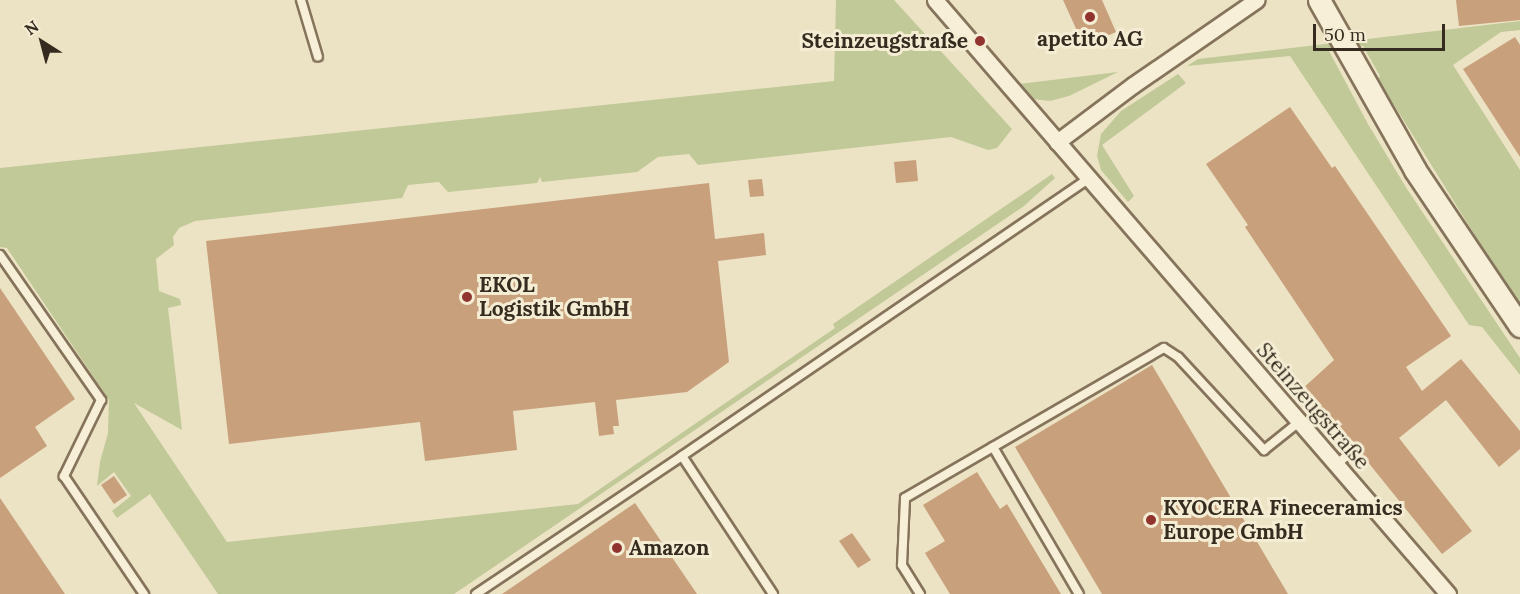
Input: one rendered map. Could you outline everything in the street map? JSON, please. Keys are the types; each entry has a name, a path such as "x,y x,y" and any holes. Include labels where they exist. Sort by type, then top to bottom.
{"main road":[{"path":"1319,0 1415,170 1520,326"}],"street":[{"name":"Steinzeugstraße","path":"935,0 1448,594"},
{"path":"1057,142 1133,85 1256,0"}],"lane":[{"path":"301,0 318,57"},
{"path":"476,594 1089,178"},
{"path":"0,255 101,400 64,476 144,594"},
{"path":"920,594 902,565 905,498 1164,348 1178,357 1264,450 1299,422"},
{"path":"993,447 1079,594"},
{"path":"1336,465 1353,450"},
{"path":"682,456 773,594"}],"green space":[{"path":"836,0 894,0 1012,129 997,148 988,150 951,137 698,165 689,154 658,157 637,172 542,182 540,177 537,183 448,192 439,182 408,185 402,198 195,221 179,228 173,237 174,245 156,259 159,291 180,299 181,305 168,308 182,430 134,403 227,542 578,504 835,328 833,324 1052,174 1055,178 1024,206 454,594 218,594 150,494 117,518 112,511 131,496 114,472 97,486 100,462 108,433 109,400 7,248 0,247 0,168 834,81"},
{"path":"1520,21 1520,30 1501,32 1453,65 1520,170 1520,308 1378,79 1380,76 1363,46 1329,51 1368,124 1407,189 1520,358 1520,375 1482,327 1469,325 1290,56 1187,66 1198,59"},
{"path":"1118,72 1069,96 1050,101 1032,99 1019,84"},
{"path":"1178,74 1186,83 1102,145 1134,196 1128,202 1101,170 1097,156 1101,134 1121,111"}],"building":[{"name":"apetito AG","path":"1063,0 1102,0 1116,32 1084,46"},
{"path":"1456,0 1520,0 1520,20 1459,26"},
{"path":"1515,37 1520,45 1520,157 1463,69"},
{"path":"1290,107 1332,168 1335,166 1451,336 1406,367 1422,391 1461,359 1520,431 1520,449 1499,467 1446,400 1399,438 1472,531 1442,554 1358,447 1343,432 1339,434 1301,390 1334,360 1245,227 1248,225 1206,164"},
{"path":"916,160 918,181 896,183 894,162"},
{"path":"762,179 764,196 750,197 748,180"},
{"name":"EKOL Logistik GmbH","path":"709,183 715,239 764,233 766,255 718,261 729,362 687,392 616,400 619,426 613,426 614,434 599,436 595,402 513,411 517,450 425,461 420,422 229,444 206,241"},
{"path":"0,288 75,399 35,427 47,446 0,478"},
{"name":"KYOCERA Fineceramics Europe GmbH","path":"1152,365 1288,594 1102,594 1015,447"},
{"path":"977,472 1000,509 1007,504 1061,594 950,594 925,553 945,541 923,505"},
{"path":"114,476 127,495 114,504 101,485"},
{"path":"0,498 65,594 0,594"},
{"name":"Amazon","path":"635,503 697,594 502,594"},
{"path":"852,533 871,560 858,568 839,541"}],"place":[{"name":"apetito AG","path":"1090,17"},
{"name":"Steinzeugstraße","path":"980,41"},
{"name":"EKOL Logistik GmbH","path":"467,297"},
{"name":"KYOCERA Fineceramics Europe GmbH","path":"1151,520"},
{"name":"Amazon","path":"617,548"}]}
